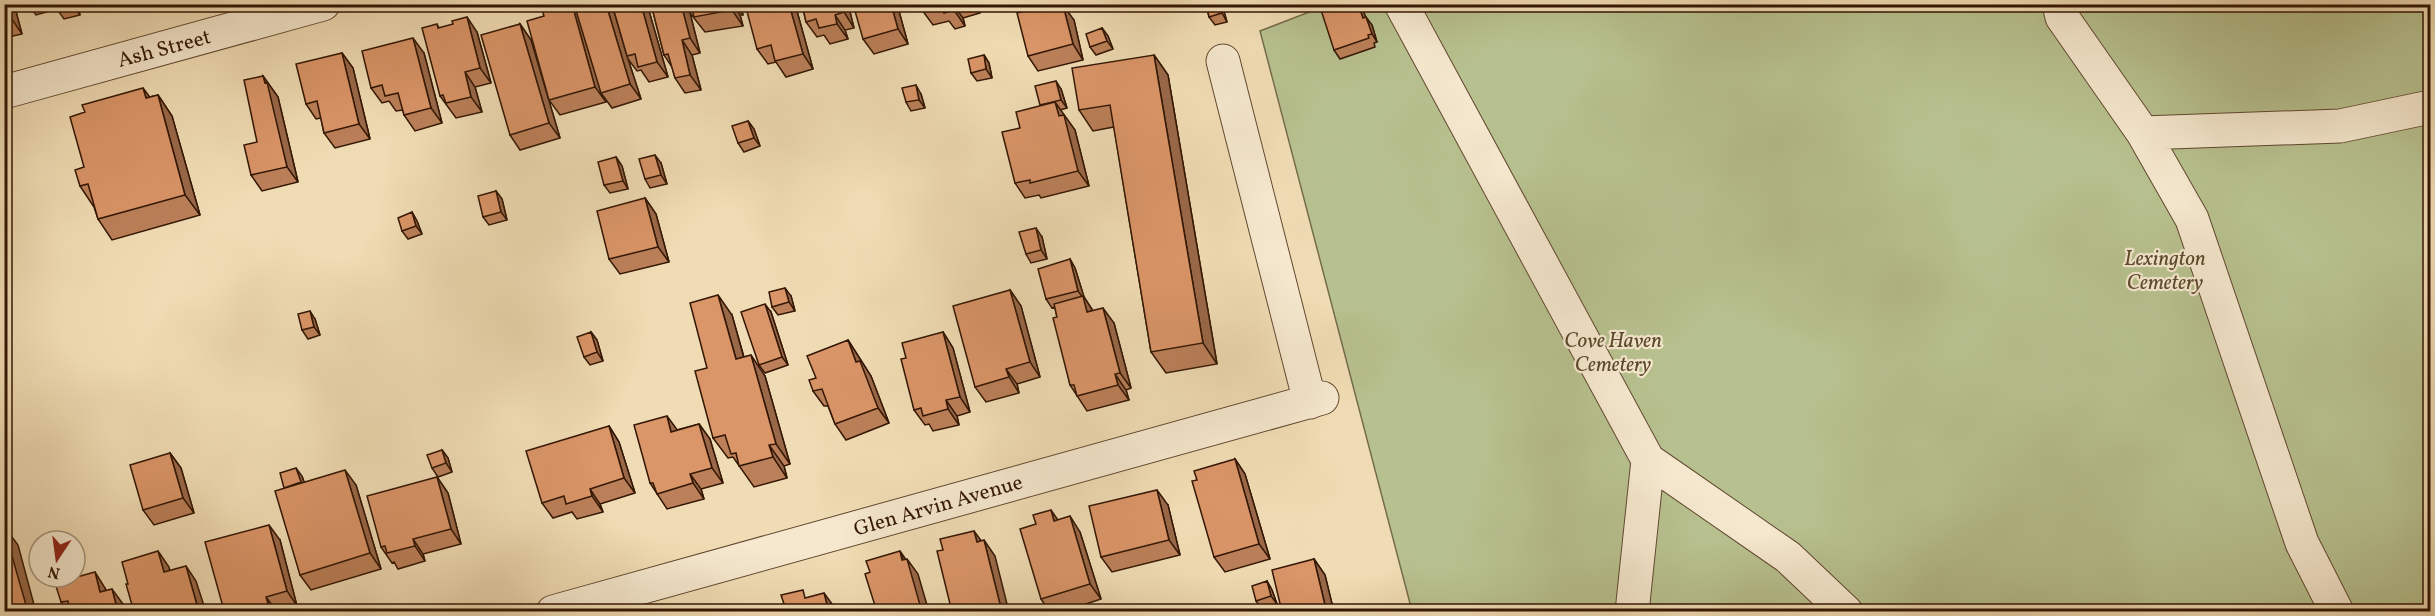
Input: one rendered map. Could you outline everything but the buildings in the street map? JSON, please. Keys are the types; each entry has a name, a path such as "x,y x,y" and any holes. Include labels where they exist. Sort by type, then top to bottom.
{"street":[{"name":"Ash Street","path":"4,92 323,4"},
{"path":"1401,4 1648,459 1788,557 1846,612"},
{"path":"2059,4 2062,17 2143,133 2192,219 2302,543 2337,612"},
{"name":"Glen Arvin Avenue","path":"553,612 1316,400 1223,61"},
{"path":"2143,133 2340,126 2430,107"},
{"path":"1632,612 1648,459"}],"green space":[{"path":"1330,4 2430,5 2430,611 1412,611 1260,31"}],"park label":[{"name":"Lexington Cemetery","path":"2165,270"},
{"name":"Cove Haven Cemetery","path":"1613,352"}]}
